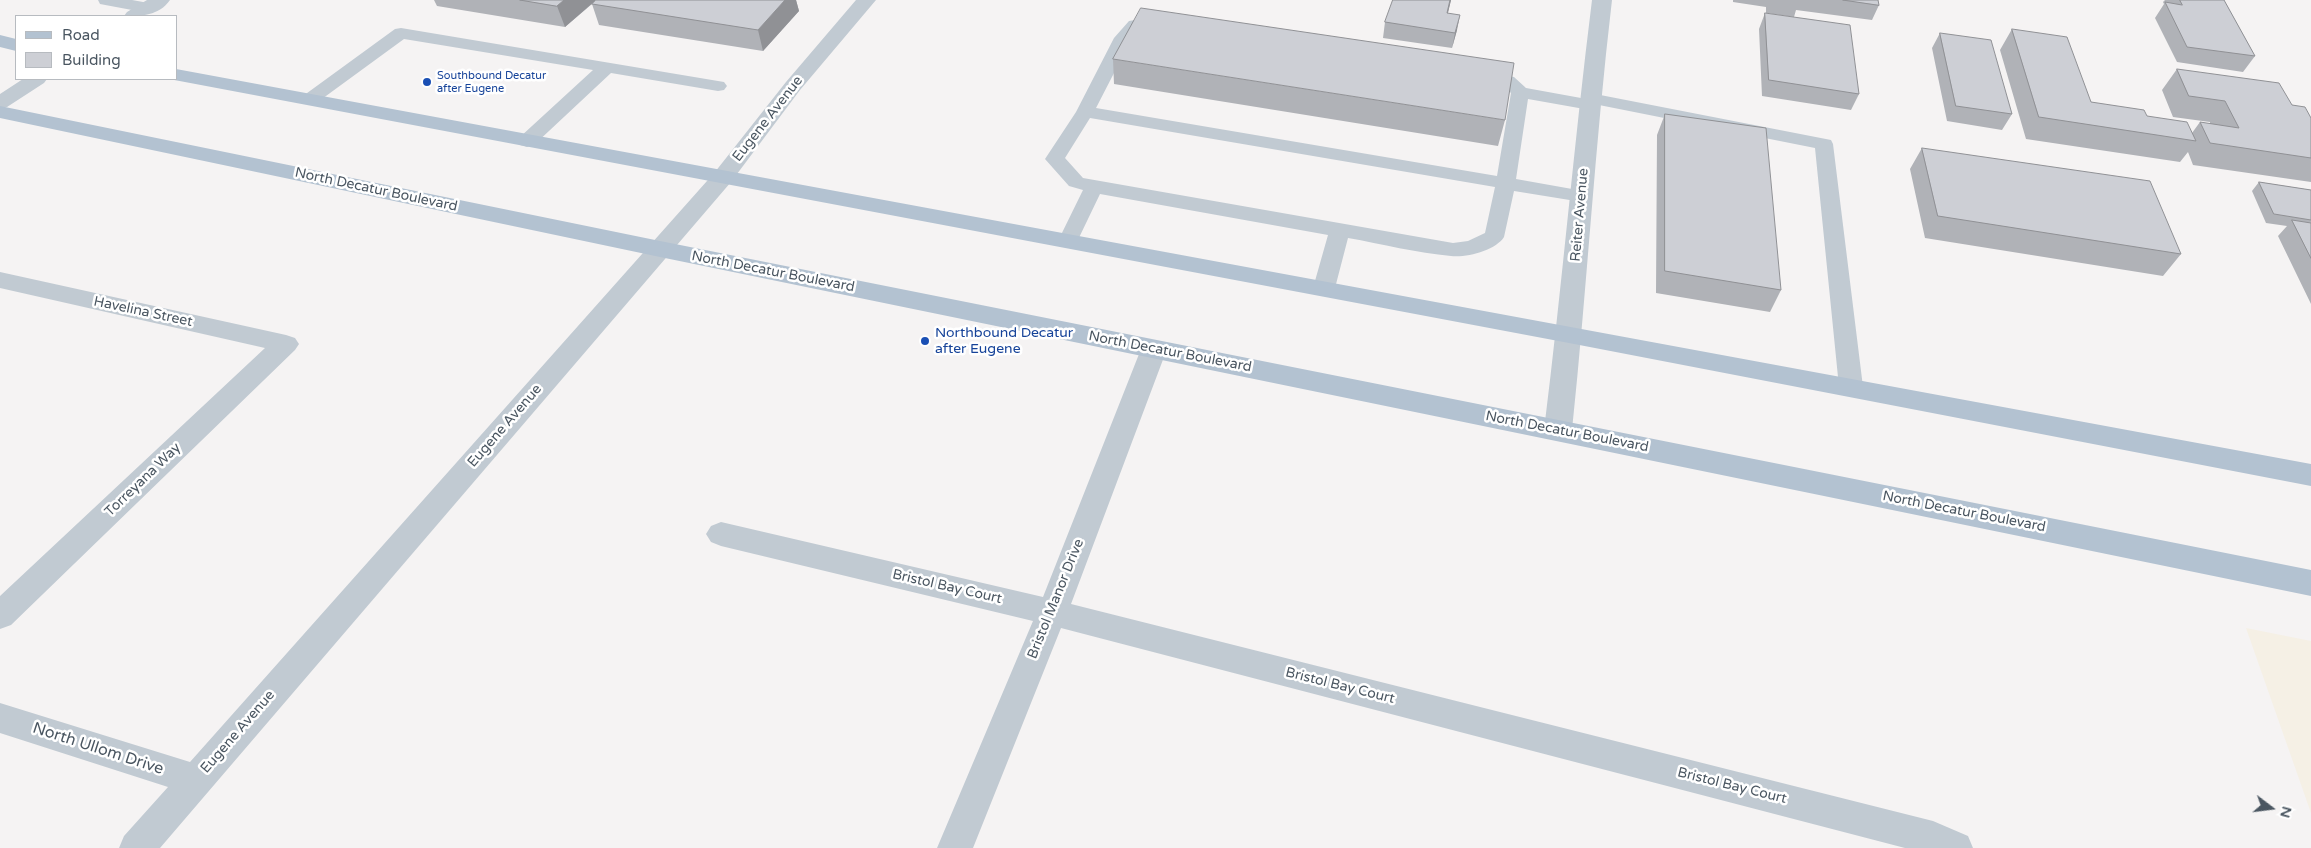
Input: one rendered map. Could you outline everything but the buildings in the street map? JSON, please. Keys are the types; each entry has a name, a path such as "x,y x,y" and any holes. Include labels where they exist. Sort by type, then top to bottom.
{"main road":[{"path":"0,42 15,44"},
{"path":"178,75 1324,288 2311,475"},
{"name":"North Decatur Boulevard","path":"0,112 660,249 2311,583"}],"street":[{"name":"Eugene Avenue","path":"137,848 723,177 793,86 866,0"},
{"name":"Reiter Avenue","path":"1558,430 1569,334 1590,101 1602,0"},
{"path":"0,103 35,80"},
{"name":"Havelina Street","path":"0,280 286,344"},
{"name":"Torreyana Way","path":"0,616 286,344"},
{"name":"Bristol Manor Drive","path":"955,848 1052,612 1154,349"},
{"name":"Bristol Bay Court","path":"721,534 1052,612 1933,838 1955,848"},
{"name":"North Ullom Drive","path":"0,718 196,780"}],"lane":[{"path":"106,0 148,8"},
{"path":"1520,92 1506,182 1494,237 1474,247 1453,250 1339,232 1094,187 1076,182 1055,159 1085,112 1123,38 1135,25 1165,27 1485,75 1508,81 1520,92 1590,101 1824,144 1851,387"},
{"path":"309,100 401,33 718,86"},
{"path":"527,141 607,67"},
{"path":"1085,112 1582,196"},
{"path":"1068,241 1094,187"},
{"path":"1324,288 1339,232"}],"sand":[{"path":"2246,628 2311,641 2311,813"}],"place":[{"name":"Southbound Decatur after Eugene","path":"427,82"},
{"name":"Northbound Decatur after Eugene","path":"925,341"}]}
